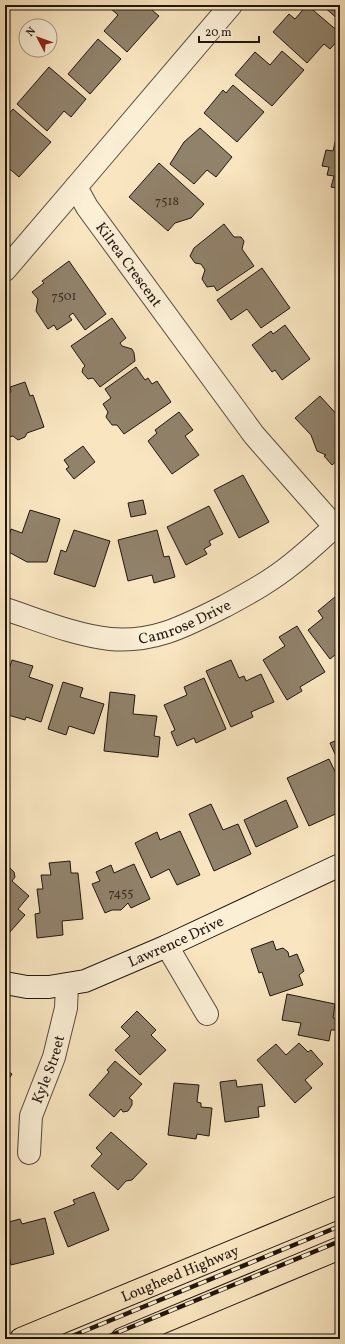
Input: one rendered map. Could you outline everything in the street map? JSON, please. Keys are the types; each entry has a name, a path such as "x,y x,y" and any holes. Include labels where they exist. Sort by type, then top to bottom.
{"main road":[{"name":"Lougheed Highway","path":"21,1339 340,1208"},
{"path":"122,1339 340,1248"}],"street":[{"path":"5,270 231,5"},
{"name":"Kilrea Crescent","path":"76,187 87,207 254,435 337,524"},
{"name":"Camrose Drive","path":"5,609 71,631 110,639 144,638 163,634 181,628 263,585 292,564 337,524"},
{"name":"Lawrence Drive","path":"5,983 27,987 67,985 85,981 166,946 340,865"},
{"path":"166,946 206,1014"},
{"name":"Kyle Street","path":"29,1153 31,1116 54,1057 66,1008 67,985"}],"building":[{"path":"112,5 146,5 159,16 127,52 104,31 118,15 110,8"},
{"path":"307,5 340,33 340,38 330,49 324,44 307,63 273,32 289,14 295,19"},
{"path":"322,5 340,5 340,21"},
{"path":"98,39 121,59 90,94 68,74"},
{"path":"282,51 304,70 272,106 235,75 255,52 270,65"},
{"path":"49,67 86,99 71,117 64,111 47,131 17,104"},
{"path":"233,85 264,112 237,142 204,113 223,90 226,93"},
{"path":"13,109 51,142 19,177 5,165 5,118"},
{"path":"200,128 232,157 216,177 207,170 194,184 170,164 184,142"},
{"path":"338,130 340,131 340,189 331,187 334,176 327,175 329,167 322,166 326,150 333,151"},
{"path":"159,163 204,204 191,218 175,223 168,231 129,197"},
{"path":"224,224 234,237 241,237 244,241 242,249 254,266 217,291 214,286 207,287 202,279 205,270 201,264 195,263 190,256 194,248"},
{"path":"69,261 106,314 85,330 73,313 69,316 72,320 57,330 54,325 48,329 36,311 38,299 32,292 44,283 42,281"},
{"path":"262,268 290,308 261,328 247,309 231,320 217,300"},
{"path":"112,318 126,338 120,343 122,346 132,349 135,361 100,387 93,378 88,379 82,372 85,366 71,346"},
{"path":"285,325 310,359 282,380 275,370 272,372 252,345 271,331 273,334"},
{"path":"136,367 145,380 148,378 152,384 157,381 171,402 124,434 117,425 112,425 106,417 108,412 103,404 111,398 105,389"},
{"path":"25,382 30,396 33,395 44,427 27,433 25,437 18,440 13,436 9,437 5,435 5,394 11,392 10,387"},
{"path":"320,396 340,418 340,458 332,465 324,456 326,455 317,451 311,435 295,418"},
{"path":"179,412 193,430 185,436 199,455 172,474 148,441 157,433 155,430"},
{"path":"83,446 95,462 74,479 66,469 69,467 64,460"},
{"path":"243,475 269,522 239,538 214,490"},
{"path":"143,500 146,514 131,517 128,503"},
{"path":"209,506 223,534 209,541 211,545 204,549 207,554 186,565 167,527"},
{"path":"30,510 60,519 47,562 27,562 5,550 11,529 22,533"},
{"path":"74,530 110,541 95,587 54,574 61,550 66,552"},
{"path":"157,530 164,557 169,556 175,577 154,583 152,575 128,581 118,540"},
{"path":"336,596 340,601 340,651 330,659 308,630 323,618 318,611"},
{"path":"297,626 325,672 300,687 302,691 287,700 263,660 285,646 279,637"},
{"path":"12,660 33,666 29,677 53,685 41,722 26,717 25,720 5,714 5,681"},
{"path":"231,660 239,678 244,676 246,681 261,674 274,702 251,712 253,717 231,727 206,671"},
{"path":"204,678 226,729 196,743 194,738 177,746 171,732 175,730 164,705 187,695 184,687"},
{"path":"63,682 83,688 80,697 104,704 94,734 69,726 66,735 48,729"},
{"path":"110,692 135,695 133,714 157,716 154,736 160,737 158,757 104,751"},
{"path":"340,739 340,765 330,743"},
{"path":"329,759 340,782 340,812 309,826 287,778"},
{"path":"286,800 298,827 256,847 244,820"},
{"path":"211,804 223,830 238,824 251,854 214,871 189,814"},
{"path":"180,831 200,875 177,885 169,869 151,878 135,843 157,832 160,840"},
{"path":"70,861 71,873 78,873 83,919 62,921 63,935 37,938 35,914 40,913 37,889 43,889 41,875 51,875 49,863"},
{"path":"134,864 150,899 131,908 128,903 121,910 112,910 105,913 92,884 100,881 96,872 111,865 114,873"},
{"path":"8,866 14,872 15,877 12,881 29,896 18,909 25,915 9,933 5,929 5,867"},
{"path":"340,938 340,949 335,944"},
{"path":"273,941 276,950 283,948 288,952 289,957 297,954 304,971 299,975 303,985 270,996 262,972 259,973 251,949"},
{"path":"287,994 335,1004 333,1018 339,1019 335,1030 331,1030 329,1041 298,1035 301,1023 282,1020"},
{"path":"137,1011 156,1030 151,1035 166,1050 140,1075 115,1050 130,1036 121,1027"},
{"path":"299,1043 308,1052 311,1050 323,1064 305,1080 312,1088 295,1103 257,1060 276,1044 286,1055"},
{"path":"115,1061 142,1084 129,1098 132,1100 132,1105 128,1111 123,1112 121,1109 114,1117 89,1095 109,1072 107,1070"},
{"path":"5,1069 12,1074 5,1085"},
{"path":"236,1080 237,1087 262,1084 265,1106 258,1107 259,1117 225,1122 220,1082"},
{"path":"174,1083 199,1085 197,1102 201,1103 201,1107 212,1108 209,1136 197,1134 196,1139 168,1135"},
{"path":"111,1132 147,1164 132,1180 126,1181 118,1190 91,1166 102,1154 96,1148"},
{"path":"94,1192 109,1230 68,1247 54,1212 75,1204 73,1200"},
{"path":"45,1218 54,1254 11,1265 5,1241 5,1223 20,1219 22,1224"}],"railway":[{"path":"65,1339 340,1226"},
{"path":"102,1339 340,1241"}]}
